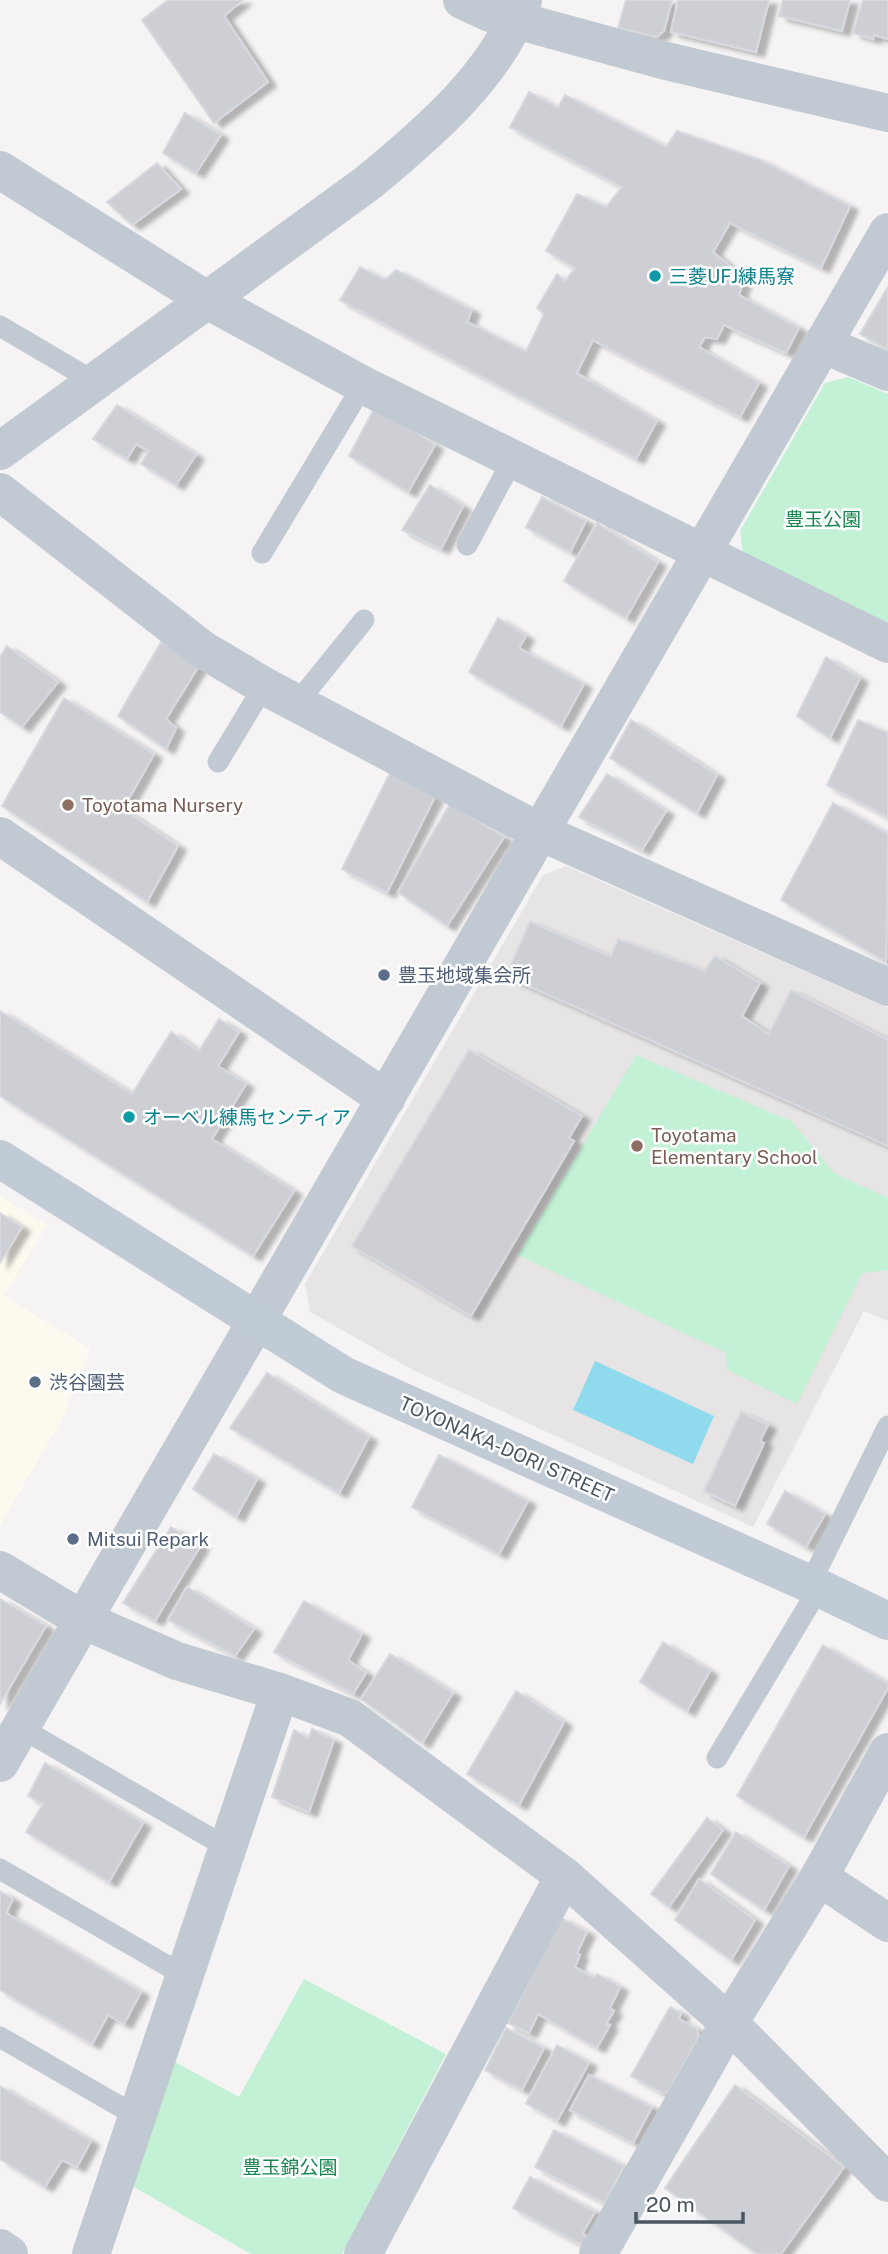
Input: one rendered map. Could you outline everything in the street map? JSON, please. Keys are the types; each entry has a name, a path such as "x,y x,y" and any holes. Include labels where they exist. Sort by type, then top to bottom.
{"street":[{"path":"462,0 491,13 520,10 662,60 888,113"},
{"path":"0,452 369,182 407,150 445,114 478,76 520,10"},
{"path":"0,170 207,300 363,385 888,644"},
{"path":"0,1763 888,232"},
{"path":"822,344 888,372"},
{"path":"0,492 202,649 264,686 540,831 888,987"},
{"path":"0,836 386,1099"},
{"name":"TOYONAKA-DORI STREET","path":"0,1159 343,1376 888,1621"},
{"path":"0,1570 83,1620 177,1661 280,1692 350,1718 564,1876 729,2023 888,2183"},
{"path":"91,2254 280,1692"},
{"path":"598,2254 729,2023 819,1877 888,1752"},
{"path":"363,2254 564,1876"},
{"path":"819,1877 888,1923"},
{"path":"0,2248 9,2254"}],"lane":[{"path":"0,326 95,382"},
{"path":"262,553 363,385"},
{"path":"467,545 513,459"},
{"path":"297,704 363,620"},
{"path":"218,762 264,686"},
{"path":"717,1759 814,1586 888,1426"},
{"path":"21,1728 228,1848"},
{"path":"0,1869 185,1976"},
{"path":"0,2037 138,2117"}],"shaded area":[{"name":"Toyotama Elementary School","path":"566,866 888,1008 888,1321 864,1311 753,1527 415,1371 310,1312 305,1284 543,875"},
{"name":"渋谷園芸","path":"0,1196 47,1225 4,1296 91,1349 62,1419 0,1526"}],"green space":[{"name":"豊玉公園","path":"848,377 888,394 888,627 743,554 740,531 825,383"},
{"path":"636,1055 791,1121 834,1173 888,1198 888,1270 862,1273 797,1404 727,1370 726,1353 518,1255"},
{"name":"豊玉錦公園","path":"304,1979 446,2054 342,2254 251,2254 132,2186 173,2061 239,2097"}],"water":[{"path":"595,1361 714,1416 693,1464 573,1410"}],"building":[{"path":"168,0 243,0 224,16 268,82 214,123 142,20"},
{"path":"626,0 672,0 664,31 657,37 618,28"},
{"path":"678,0 769,0 756,52 671,32"},
{"path":"783,0 850,0 842,31 779,16"},
{"path":"863,0 888,0 888,39 874,35 873,39 853,33"},
{"name":"三菱UFJ練馬寮","path":"529,92 558,108 565,95 666,147 677,131 760,160 850,206 821,268 730,223 713,252 744,278 739,295 799,328 786,353 724,325 717,339 705,337 699,347 759,383 740,417 593,340 577,373 657,421 636,459 340,300 360,267 385,280 396,270 472,310 467,322 526,352 544,314 537,308 557,274 565,281 575,268 546,251 577,194 606,207 622,187 510,127"},
{"path":"185,113 221,135 196,173 163,153"},
{"path":"157,163 181,189 132,225 107,202"},
{"path":"888,287 888,350 860,334"},
{"path":"117,405 196,455 176,485 141,464 149,451 136,444 127,459 93,439"},
{"path":"376,405 435,445 408,492 349,456"},
{"path":"430,485 463,506 441,549 402,530"},
{"path":"542,497 586,521 570,552 526,527"},
{"path":"597,523 658,562 626,618 564,581"},
{"path":"498,618 526,636 519,648 584,684 561,726 469,672"},
{"path":"161,642 200,664 166,719 176,728 166,749 118,716"},
{"path":"7,646 58,682 22,727 0,712 0,657"},
{"path":"826,657 860,678 830,738 797,716"},
{"path":"64,698 154,754 123,809 178,846 147,902 2,806"},
{"path":"631,720 717,775 697,813 610,758"},
{"path":"858,720 888,733 888,817 827,785"},
{"path":"390,773 435,797 387,893 342,869"},
{"path":"607,774 666,811 642,850 579,817"},
{"path":"833,803 888,834 886,962 781,900"},
{"path":"450,804 504,837 447,926 398,892"},
{"path":"530,922 611,957 618,939 705,971 715,956 760,983 742,1016 769,1034 791,990 888,1040 888,1146 506,976"},
{"name":"オーベル練馬センティア","path":"0,1011 132,1094 171,1032 199,1051 219,1019 239,1032 218,1066 246,1084 212,1139 294,1191 253,1256 0,1096"},
{"path":"469,1050 582,1116 569,1138 574,1141 471,1316 352,1246"},
{"path":"0,1213 22,1227 0,1263"},
{"path":"267,1373 369,1437 339,1493 230,1428"},
{"path":"741,1412 768,1425 760,1441 764,1443 735,1506 704,1491"},
{"path":"214,1454 257,1479 236,1517 193,1489"},
{"path":"439,1455 528,1501 499,1554 412,1507"},
{"path":"785,1491 825,1514 806,1547 767,1524"},
{"path":"171,1527 201,1545 155,1621 123,1603"},
{"path":"187,1587 254,1629 235,1656 168,1620"},
{"path":"0,1599 46,1626 0,1704"},
{"path":"304,1601 362,1634 348,1660 366,1673 353,1694 274,1652"},
{"path":"663,1642 710,1671 687,1711 640,1682"},
{"path":"823,1645 888,1684 888,1688 804,1837 737,1796"},
{"path":"390,1654 453,1693 422,1743 361,1699"},
{"path":"516,1691 564,1722 519,1805 467,1774"},
{"path":"312,1729 334,1740 309,1812 272,1797 294,1730 308,1738"},
{"path":"45,1763 143,1823 109,1882 26,1832 43,1804 28,1796"},
{"path":"707,1818 723,1830 669,1907 651,1894"},
{"path":"736,1832 789,1866 764,1910 711,1874"},
{"path":"699,1879 755,1920 731,1960 675,1920"},
{"path":"0,1891 13,1899 6,1913 141,1992 124,2024 108,2015 92,2044 0,1990"},
{"path":"561,1918 587,1932 577,1953 580,1955 575,1967 594,1978 597,1974 620,1987 610,2008 614,2011 606,2024 610,2025 597,2048 538,2014 529,2033 508,2023"},
{"path":"670,2007 681,2013 679,2019 697,2029 699,2037 668,2092 662,2093 631,2076"},
{"path":"506,2028 544,2048 522,2090 485,2070"},
{"path":"557,2045 589,2063 557,2121 526,2103"},
{"path":"589,2075 652,2107 633,2143 570,2110"},
{"path":"735,2085 844,2167 781,2254 757,2254 665,2188"},
{"path":"0,2086 91,2141 77,2167 62,2160 45,2187 0,2159"},
{"path":"554,2130 624,2166 605,2203 535,2167"},
{"path":"530,2177 595,2212 582,2234 588,2237 584,2246 513,2208"}],"place":[{"name":"三菱UFJ練馬寮","path":"655,276"},
{"name":"Toyotama Nursery","path":"68,805"},
{"name":"豊玉地域集会所","path":"384,975"},
{"name":"オーベル練馬センティア","path":"129,1117"},
{"name":"Toyotama Elementary School","path":"637,1146"},
{"name":"渋谷園芸","path":"35,1382"},
{"name":"Mitsui Repark","path":"73,1539"}]}
